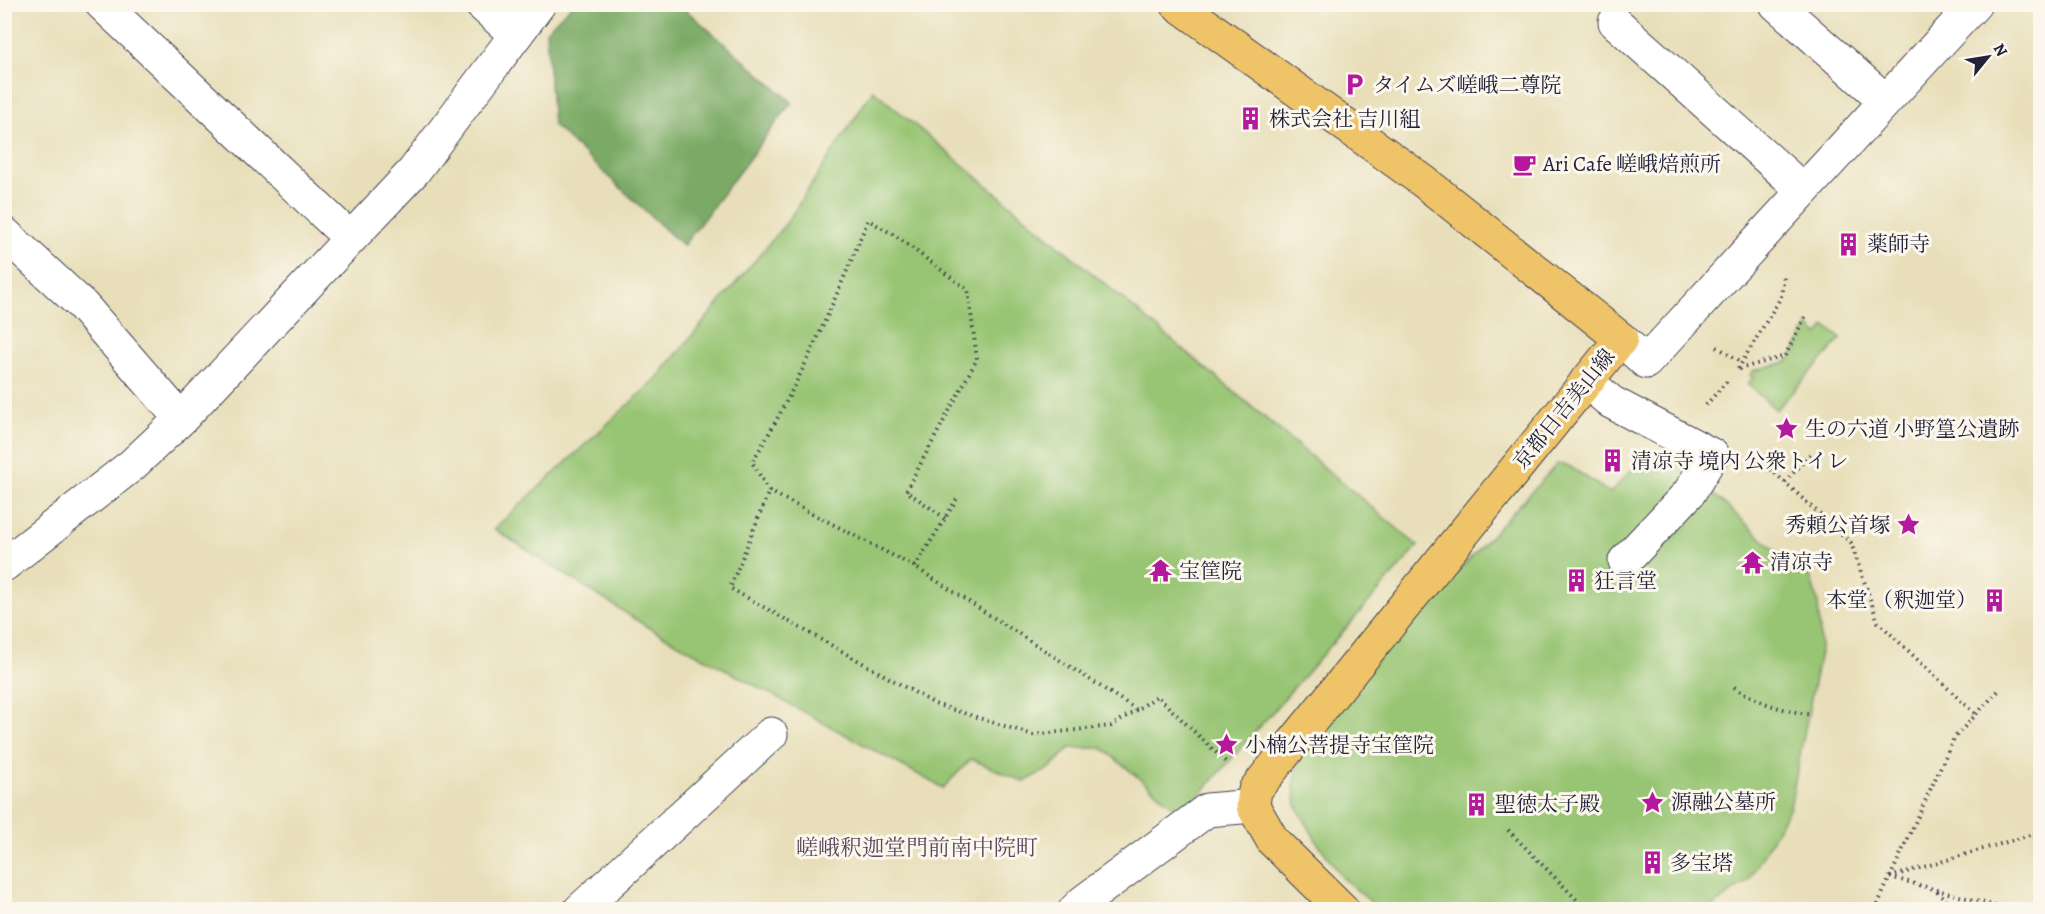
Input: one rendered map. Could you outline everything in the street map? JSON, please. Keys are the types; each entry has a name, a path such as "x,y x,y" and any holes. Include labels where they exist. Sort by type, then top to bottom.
{"main road":[{"name":"京都日吉美山線","path":"1177,4 1423,181 1621,339 1254,798"},
{"path":"1254,798 1273,841 1336,907"}],"street":[{"path":"102,4 350,238"},
{"path":"481,4 516,35"},
{"path":"4,565 132,465 181,419 414,171 539,4"},
{"path":"1776,4 1886,101"},
{"path":"1621,339 1646,362 1975,4"},
{"path":"1615,22 1803,190"},
{"path":"4,233 83,306 181,419"},
{"path":"1586,381 1612,403 1712,455 1689,494 1625,561"},
{"path":"580,909 771,734"},
{"path":"1075,909 1207,810 1254,798"}],"path":[{"path":"945,518 906,491 977,359 969,290 896,236 868,220 837,294 778,420 752,462 769,491 915,567 1137,710"},
{"path":"1784,277 1781,297 1738,369 1785,356 1805,317"},
{"path":"1715,345 1742,362"},
{"path":"1699,403 1704,407 1728,380"},
{"path":"1785,482 1813,451"},
{"path":"1753,452 1851,543 1878,622 1976,715"},
{"path":"769,491 730,588 935,704 1033,735 1111,726 1157,696 1254,798"},
{"path":"915,567 958,497"},
{"path":"1734,687 1756,701 1777,709 1812,715"},
{"path":"1875,909 1954,738 2001,688"},
{"path":"1508,830 1587,909"},
{"path":"1890,877 2040,832"},
{"path":"2035,834 2040,840"},
{"path":"1890,877 2010,909"},
{"path":"1936,890 1956,909"}],"green space":[{"path":"572,5 680,5 792,102 683,246 553,125 546,31"},
{"path":"873,90 1418,546 1183,814 1102,748 1070,748 1049,769 1024,782 971,759 943,788 646,626 494,529 656,379 787,222"},
{"path":"1808,326 1818,335 1826,326 1841,339 1776,410 1747,384 1753,378 1750,375 1753,371 1789,361"},
{"path":"1661,453 1696,478 1778,553 1810,575 1818,603 1821,647 1790,807 1749,880 1709,909 1379,909 1342,877 1317,842 1296,805 1294,786 1296,767 1301,749 1310,732 1557,464 1569,466 1610,493 1645,456"}],"place":[{"name":"タイムズ嵯峨二尊院","path":"1355,85"},
{"name":"株式会社 吉川組","path":"1251,119"},
{"name":"Ari Cafe 嵯峨焙煎所","path":"1525,164"},
{"name":"薬師寺","path":"1849,244"},
{"name":"生の六道 小野篁公遺跡","path":"1787,429"},
{"name":"清凉寺 境内 公衆トイレ","path":"1613,461"},
{"name":"秀頼公首塚","path":"1908,525"},
{"name":"清凉寺","path":"1752,562"},
{"name":"宝筐院","path":"1161,571"},
{"name":"狂言堂","path":"1576,581"},
{"name":"本堂 （釈迦堂）","path":"1995,600"},
{"name":"小楠公菩提寺宝筐院","path":"1227,745"},
{"name":"源融公墓所","path":"1653,802"},
{"name":"聖徳太子殿","path":"1477,804"},
{"name":"多宝塔","path":"1652,863"}],"district":[{"name":"嵯峨釈迦堂門前南中院町","path":"917,848"}]}
